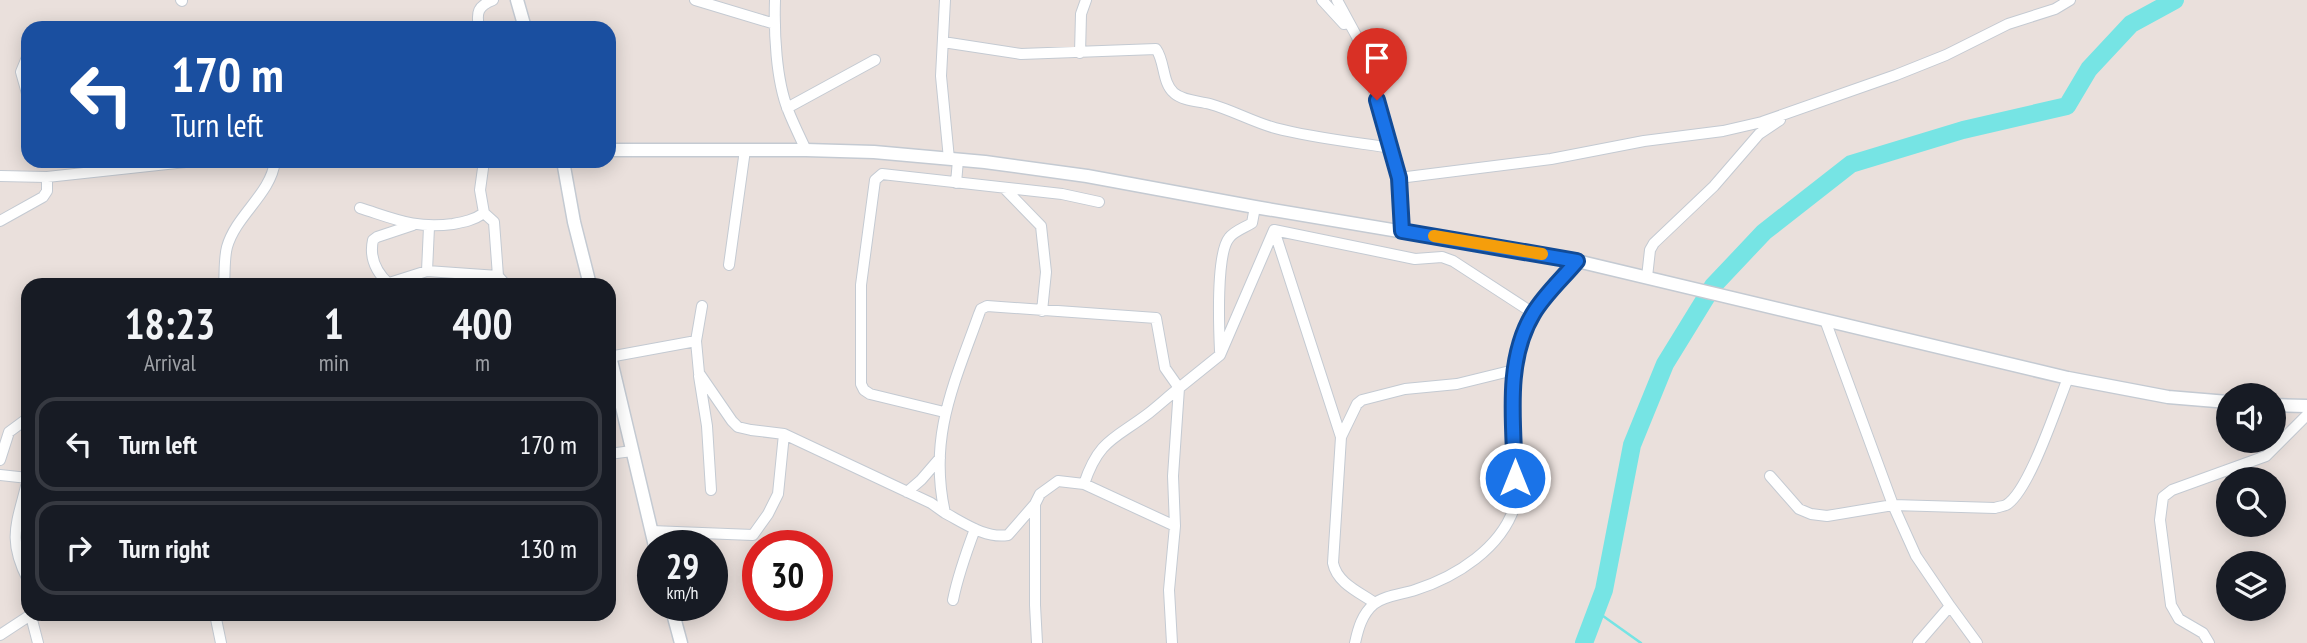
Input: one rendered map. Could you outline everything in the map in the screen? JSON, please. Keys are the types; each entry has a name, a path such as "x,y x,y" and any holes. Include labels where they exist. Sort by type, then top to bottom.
{"street":[{"path":"478,21 481,5 493,0"},
{"path":"517,0 523,21"},
{"path":"695,0 775,23"},
{"path":"775,0 775,23 787,108 806,150"},
{"path":"945,0 941,87 956,183"},
{"path":"1080,52 1082,14 1086,0"},
{"path":"1322,0 1357,37"},
{"path":"1337,0 1357,37 1392,148 1399,178 1402,231"},
{"path":"1399,178 1540,161 1644,141 1723,131 1762,122 1896,75 1946,55 2008,24 2055,9 2070,0"},
{"path":"943,42 1021,54 1156,49 1161,55 1169,85 1174,93 1184,98 1211,104 1275,128 1392,148"},
{"path":"787,108 875,60"},
{"path":"1647,277 1650,250 1654,243 1714,186 1759,134 1802,107"},
{"path":"616,150 874,152 1087,176 1577,261 2068,378 2168,397 2216,401"},
{"path":"729,265 745,150"},
{"path":"0,176 47,177 108,168"},
{"path":"224,278 227,246 274,168"},
{"path":"483,168 480,190 484,213 494,222 498,275 501,278"},
{"path":"564,168 585,278"},
{"path":"944,412 870,394 864,390 862,384 861,285 877,176 882,174 1062,194 1099,202"},
{"path":"0,221 43,197 47,191 47,177"},
{"path":"1005,189 1041,226 1046,272 1042,312"},
{"path":"1220,355 1220,289 1224,247 1231,235 1252,223 1255,207"},
{"path":"360,208 413,225 429,227 466,222 484,213"},
{"path":"381,278 373,261 373,240 413,225"},
{"path":"427,271 429,227"},
{"path":"1084,484 1092,461 1108,442 1124,428 1147,415 1220,355 1274,230"},
{"path":"1274,230 1415,259 1441,257 1453,261 1533,313"},
{"path":"1274,230 1341,437 1333,563 1335,572 1340,579 1375,603"},
{"path":"1356,643 1359,626 1375,603 1436,582 1462,568 1497,540 1510,523 1515,505 1514,370 1523,335 1533,313 1577,261"},
{"path":"406,278 427,271 498,275"},
{"path":"702,306 696,341 707,426 711,490"},
{"path":"945,513 941,495 940,458 944,412 981,309 987,306 1156,318 1165,368 1179,388 1173,476 1175,526 1169,590 1172,643"},
{"path":"1825,320 1893,505 1916,556 1977,643"},
{"path":"616,354 696,341"},
{"path":"1341,437 1357,404 1362,400 1405,389 1457,384 1514,370"},
{"path":"699,373 738,427 784,433 931,503 975,529 1001,537 1008,536 1040,494 1058,481 1084,484 1175,526"},
{"path":"1770,476 1799,509 1827,516 1893,505 1995,508 2005,505 2020,488 2038,454 2068,378"},
{"path":"616,384 651,530"},
{"path":"2286,405 2307,406"},
{"path":"2208,643 2203,633 2179,619 2171,605 2160,520 2163,497 2172,490 2266,456 2307,415"},
{"path":"0,460 9,432 21,423"},
{"path":"728,534 753,535 768,514 778,494 784,433"},
{"path":"616,453 632,451"},
{"path":"906,492 921,480 940,458"},
{"path":"0,475 21,477"},
{"path":"1035,504 1037,643"},
{"path":"21,508 14,538 15,552 21,565"},
{"path":"953,600 959,567 964,561 975,529"},
{"path":"1918,643 1950,606"},
{"path":"0,635 22,621"},
{"path":"33,621 38,643"},
{"path":"216,621 221,643"},
{"path":"674,621 681,643"}],"waterway":[{"path":"1584,643 1604,590 1632,445 1665,364 1713,286 1764,232 1851,164 1963,130 2067,106 2089,69 2131,24 2175,0"},
{"path":"1596,611 1641,643"}],"slow traffic":[{"path":"1434,236 1542,254"}],"route":[{"path":"1377,100 1396,161 1402,203 1402,231 1577,261 1533,313 1523,335 1514,370 1515,478"}]}
